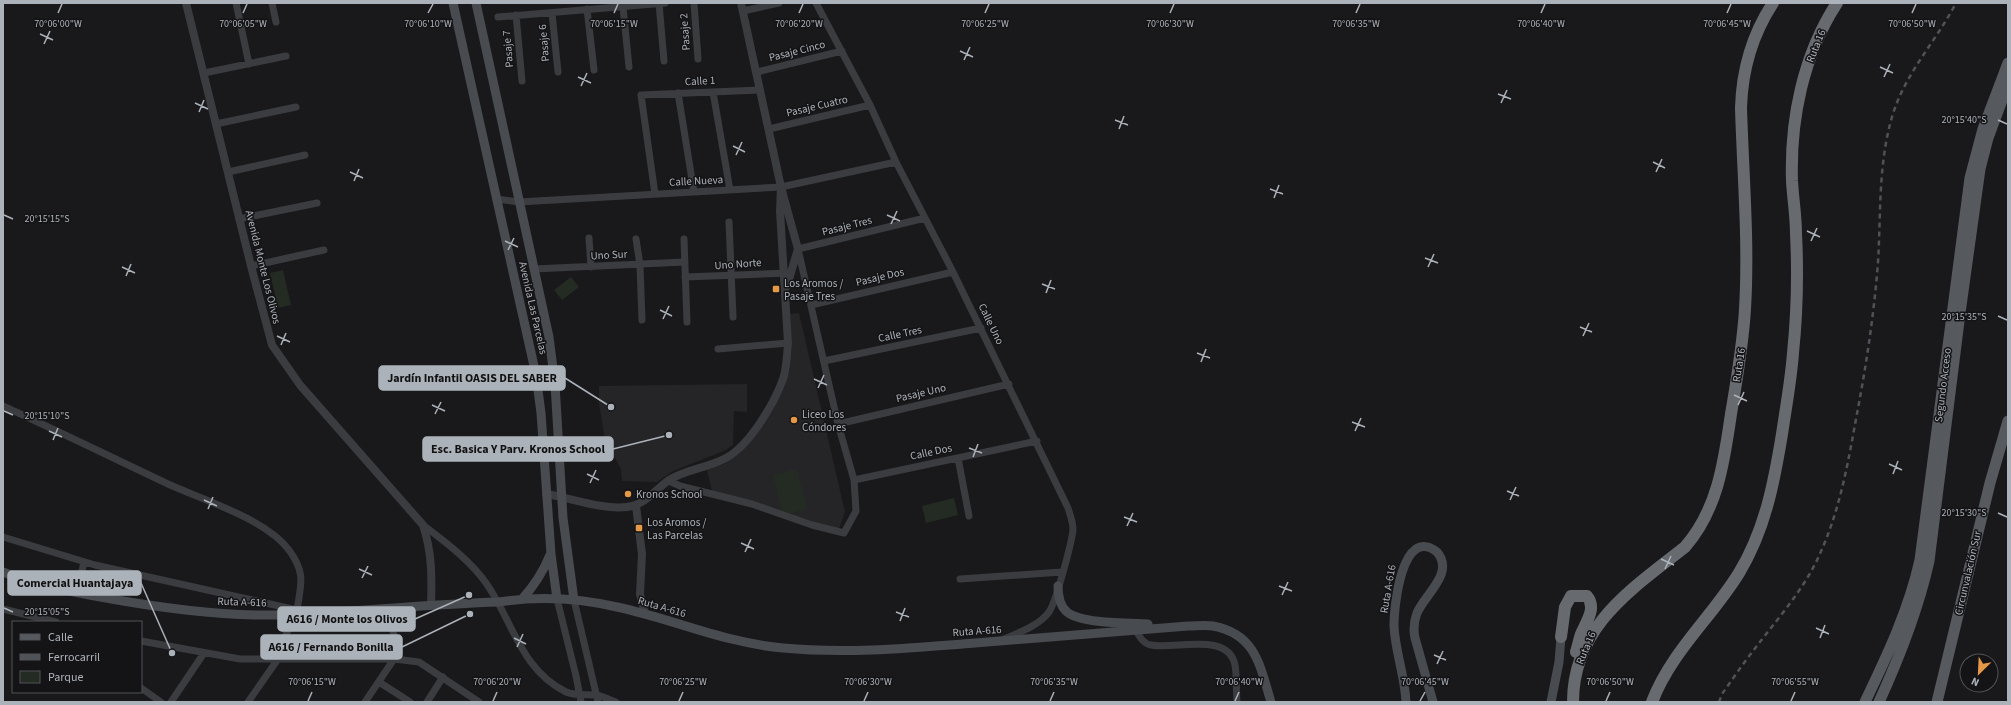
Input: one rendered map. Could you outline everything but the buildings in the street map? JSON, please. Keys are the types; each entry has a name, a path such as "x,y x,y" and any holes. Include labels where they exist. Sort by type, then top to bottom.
{"highway":[{"name":"Ruta 16","path":"1573,702 1574,682 1585,646 1593,630 1608,611 1621,599 1685,547 1692,539 1709,512 1718,484 1724,459 1742,349 1745,310 1746,267 1741,108 1742,88 1754,38 1773,3"},
{"name":"Ruta 16","path":"1652,702 1661,680 1678,653 1740,572 1756,542 1769,503 1786,412 1794,352 1797,263 1792,166 1796,116 1803,81 1811,55 1823,28 1837,3"},
{"path":"1561,637 1567,601 1571,596 1587,596 1590,601 1590,614 1580,636 1575,656 1574,682"}],"main road":[{"name":"Avenida Las Parcelas","path":"453,3 536,375 541,413 551,554 557,599"},
{"name":"Avenida Las Parcelas","path":"476,3 552,358 562,496 574,600"},
{"name":"Segundo Acceso","path":"1864,702 1902,618 1913,589 1920,560 1970,178 1981,134 2008,63"},
{"name":"Segundo Acceso","path":"1879,702 1908,635 1928,567 1978,185 1988,138 2008,84"},
{"name":"Circunvalación Sur","path":"1937,702 1990,483 2008,421"},
{"name":"Ruta A-616","path":"1406,702 1405,684 1395,634 1396,609 1406,559 1415,550 1426,547 1437,552 1443,564 1439,580 1418,612 1414,627 1414,638 1433,702"},
{"path":"522,599 534,586 544,570 551,554"},
{"name":"Ruta A-616","path":"3,572 24,580 134,604 195,612 232,614 388,608 499,602 522,599 574,600 617,606 738,642 782,648 822,650 886,650 999,641 1133,627 1212,626 1231,632 1244,640 1256,655 1271,702"},
{"path":"1058,586 1061,604 1066,611 1072,615 1133,627"},
{"path":"1551,702 1559,662 1561,637"}],"street":[{"name":"Avenida Monte Los Olivos","path":"186,3 269,336 275,350 300,385 423,525 430,544 432,569 431,605"},
{"path":"236,3 249,64"},
{"path":"272,3 276,22"},
{"path":"659,3 664,61"},
{"path":"498,17 665,3"},
{"name":"Pasaje 2","path":"694,3 698,59"},
{"path":"669,481 680,486 752,504 812,525 844,533 856,511 854,480 838,424 798,250 781,187 742,7 779,3"},
{"name":"Calle Uno","path":"816,3 870,105 896,162 1009,384 1068,508 1073,527 1071,543 1053,603 1048,613 1037,622 999,641"},
{"path":"623,7 629,67"},
{"path":"587,9 594,70"},
{"name":"Pasaje 6","path":"552,12 558,72"},
{"name":"Pasaje 7","path":"516,15 522,81"},
{"name":"Pasaje Cinco","path":"757,72 842,51"},
{"path":"204,73 286,56"},
{"name":"Calle 1","path":"655,194 641,95 760,90"},
{"path":"713,92 730,190"},
{"path":"678,94 694,192"},
{"name":"Pasaje Cuatro","path":"769,129 870,105"},
{"path":"216,124 296,107"},
{"path":"228,172 305,155"},
{"name":"Calle Nueva","path":"496,199 519,202 781,187 896,162"},
{"path":"546,494 612,507 636,506 669,481 691,470 724,460 743,445 754,432 783,379 787,363 788,343 785,293 788,273 781,187"},
{"path":"239,219 317,203"},
{"name":"Pasaje Tres","path":"798,250 925,218"},
{"path":"729,222 730,276 733,317"},
{"path":"589,238 591,267"},
{"path":"636,239 640,264 642,320"},
{"path":"684,239 687,322"},
{"path":"251,266 324,250"},
{"path":"788,273 798,250"},
{"name":"Uno Sur","path":"534,269 684,262"},
{"name":"Pasaje Dos","path":"811,305 953,272"},
{"name":"Uno Norte","path":"685,277 788,273"},
{"name":"Calle Tres","path":"824,361 980,328"},
{"path":"718,349 788,343"},
{"name":"Pasaje Uno","path":"838,424 1009,384"},
{"path":"3,406 168,484 245,517 282,541 295,560 302,576 297,612 284,639 278,659 248,702"},
{"name":"Calle Dos","path":"854,480 1037,441"},
{"path":"958,458 969,516"},
{"path":"636,506 642,554 640,594 645,614"},
{"path":"423,525 458,554 485,581 499,602 507,624 520,646 542,675 566,692 580,698 616,702"},
{"path":"3,537 84,562 297,612"},
{"path":"77,592 84,562"},
{"path":"960,579 1062,572"},
{"path":"557,599 580,698"},
{"path":"574,600 597,699"},
{"path":"365,702 394,660 396,641 388,608"},
{"path":"3,609 52,621"},
{"path":"1133,627 1140,638 1150,646 1214,645 1224,649 1235,664 1236,702"},
{"path":"142,641 240,659 394,660 419,662 479,702"},
{"path":"171,702 204,653"},
{"path":"427,702 443,677"},
{"path":"380,682 410,702"},
{"path":"142,689 161,702"}],"shaded area":[{"name":"Liceo Los Cóndores","path":"799,313 845,512 839,529 832,530 713,495 707,470 724,464 737,456 756,435 789,373 792,348 790,314"},
{"path":"747,384 747,412 734,411 733,445 724,451 673,471 657,482 622,481 621,469 605,440 599,404 599,386"}],"green space":[{"path":"283,270 291,305 278,308 270,273"},
{"path":"571,277 579,287 562,300 554,290"},
{"path":"797,469 807,509 783,515 773,475"},
{"path":"954,498 958,515 926,523 922,506"}],"railway":[{"path":"1719,702 1722,694 1737,672 1808,577 1822,549 1834,518 1850,452 1869,341 1878,262 1882,171 1884,153 1892,117 1912,72 1948,18 1956,3"}],"place":[{"name":"Los Aromos / Pasaje Tres","path":"776,289"},
{"name":"Jardín Infantil OASIS DEL SABER","path":"611,407"},
{"name":"Liceo Los Cóndores","path":"794,420"},
{"name":"Esc. Basica Y Parv. Kronos School","path":"669,435"},
{"name":"Kronos School","path":"628,494"},
{"name":"Los Aromos / Las Parcelas","path":"639,528"},
{"name":"A616 / Monte los Olivos","path":"469,595"},
{"name":"A616 / Fernando Bonilla","path":"470,614"},
{"name":"Comercial Huantajaya","path":"172,653"}]}
